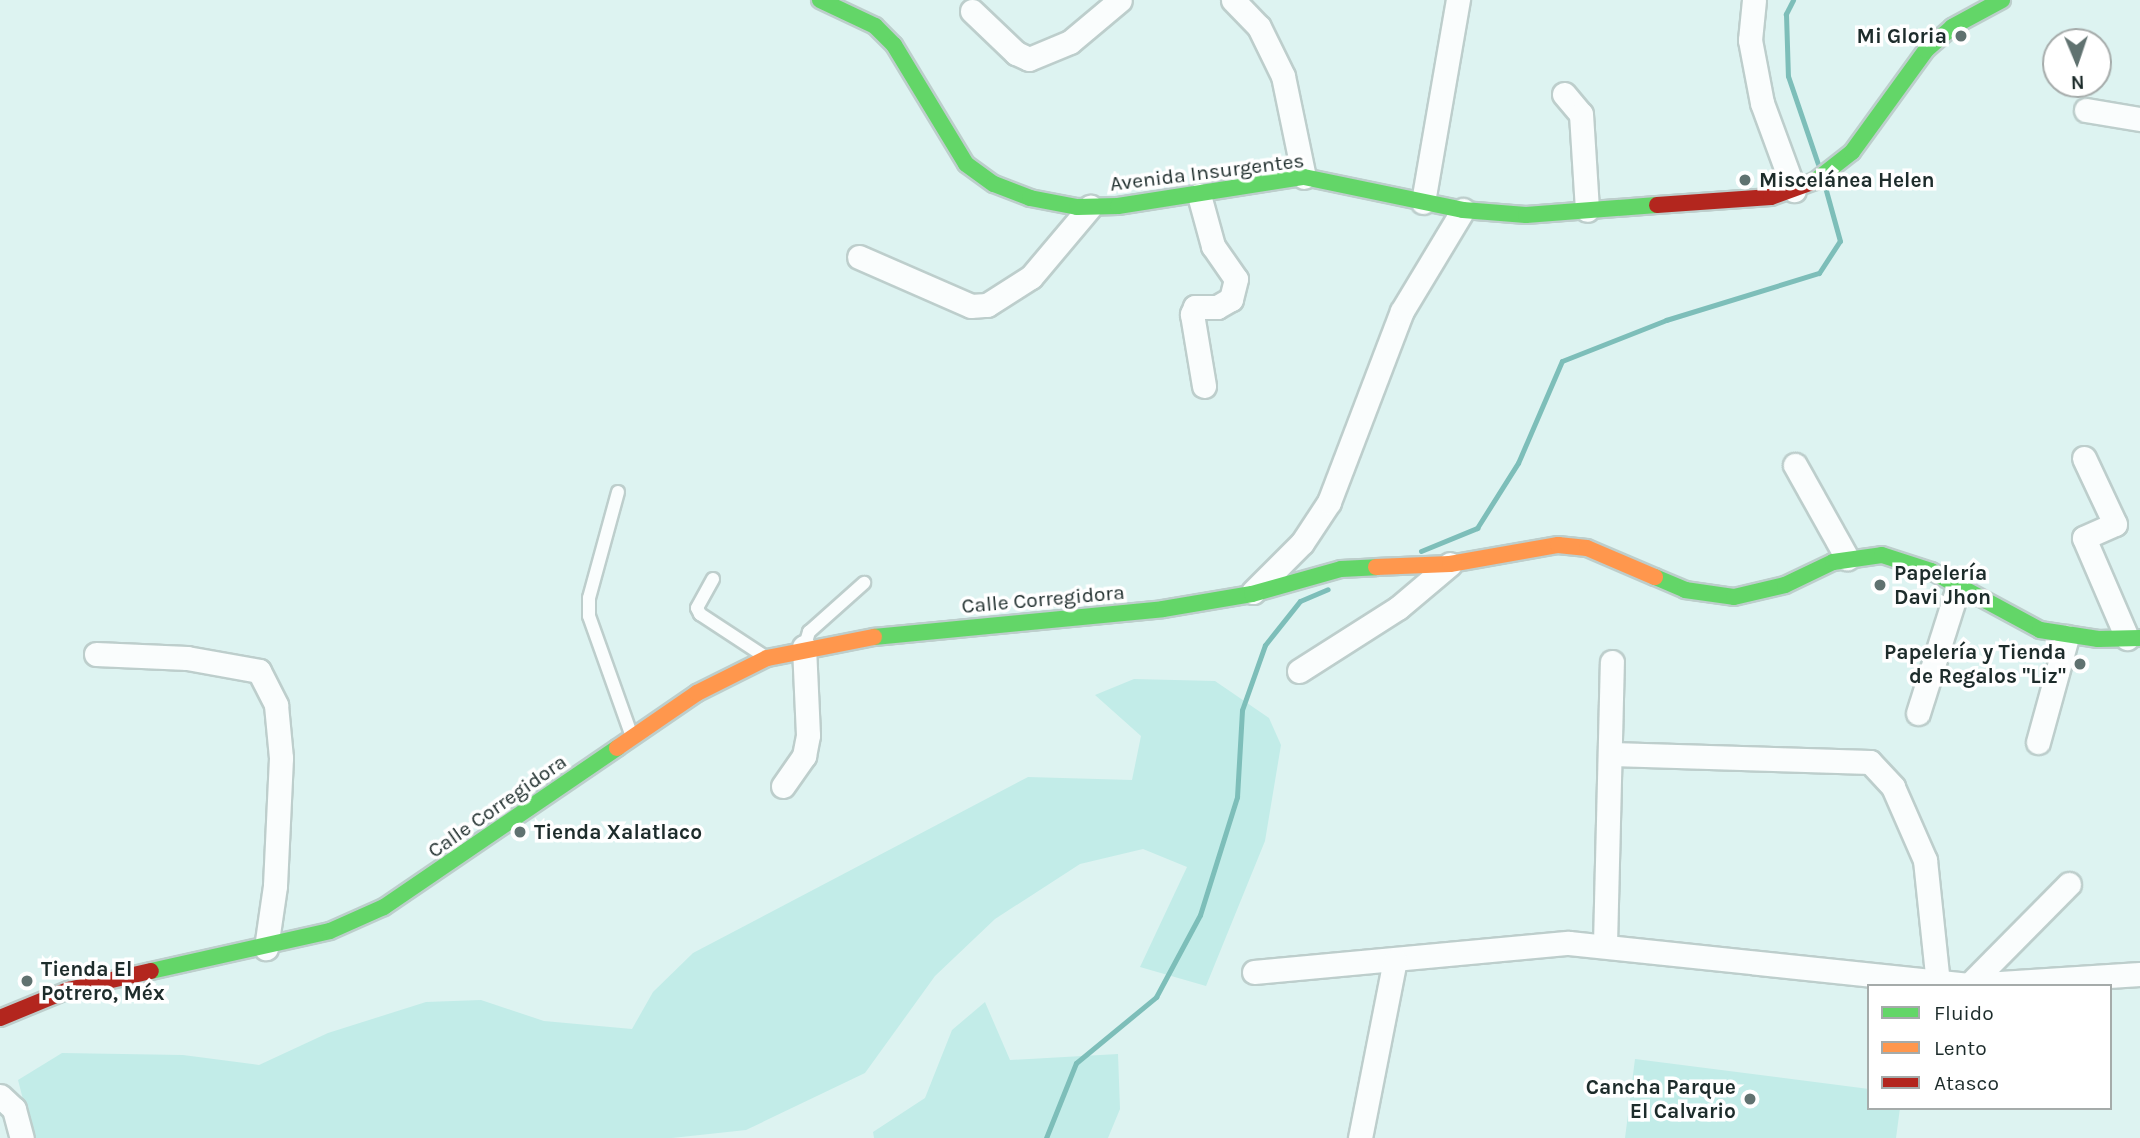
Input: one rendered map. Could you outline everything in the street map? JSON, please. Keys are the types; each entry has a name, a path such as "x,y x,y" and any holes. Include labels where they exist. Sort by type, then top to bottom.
{"street":[{"name":"Avenida Insurgentes","path":"820,0 875,26 894,45 966,164 994,184 1030,198 1090,206 1199,195 1304,177 1463,210 1526,215 1771,197 1802,187"},
{"path":"972,11 1016,53 1029,59 1070,42 1120,0"},
{"path":"1233,0 1259,27 1275,57 1304,177"},
{"path":"1423,202 1458,0"},
{"path":"1754,0 1750,40 1762,103 1802,187 1838,165 1926,50 1952,27 2002,0"},
{"path":"1564,94 1581,114 1587,210"},
{"path":"2086,110 2140,119"},
{"path":"1199,195 1213,246 1236,279 1231,299 1217,307 1195,307 1192,314 1204,386"},
{"path":"859,257 971,306 987,305 1031,277 1090,206"},
{"path":"1252,594 1302,543 1323,513 1402,311 1463,210"},
{"path":"2084,458 2115,524 2084,538 2134,638"},
{"path":"1795,465 1847,558"},
{"name":"Calle Corregidora","path":"0,1018 68,990 266,948 330,931 384,907 697,693 767,658 804,647 900,633 1163,609 1252,594 1315,574 1372,564 1450,564 1558,545 1587,548 1685,590 1734,597 1786,585 1847,558 1882,555 1906,560 2017,621 2067,637 2134,638"},
{"path":"1299,671 1398,607 1450,564"},
{"path":"1918,713 1958,587"},
{"path":"2038,742 2067,637"},
{"path":"783,786 804,756 808,735 804,647"},
{"path":"96,654 187,658 259,671 275,705 281,758 275,886 266,948"},
{"path":"1605,944 1612,754 1612,662"},
{"path":"1612,754 1870,762 1893,787 1925,860 1938,983"},
{"path":"1970,984 2069,884"},
{"path":"1254,972 1395,960 1533,943 1605,944 1954,984"},
{"path":"1360,1138 1395,960"},
{"path":"1985,984 2140,974"},
{"path":"0,1096 14,1109 22,1138"}],"lane":[{"path":"618,492 589,598 589,616 633,737"},
{"path":"713,579 697,608 700,614 767,658"},
{"path":"804,647 809,632 864,583"}],"shaded area":[{"path":"1134,679 1215,681 1269,718 1281,745 1265,841 1206,986 1140,967 1187,867 1143,849 1080,864 995,919 935,976 865,1073 746,1130 672,1138 33,1138 18,1080 62,1053 183,1055 259,1065 328,1033 426,1002 481,1000 544,1021 632,1029 653,992 693,953 1028,777 1132,780 1141,736 1095,695"},
{"path":"985,1002 1010,1060 1118,1054 1120,1109 1108,1138 874,1138 873,1132 925,1098 952,1030"},
{"name":"Cancha Parque El Calvario","path":"1635,1059 1867,1089 1867,1110 1900,1110 1896,1138 1625,1138"}],"waterway":[{"path":"1793,0 1786,14 1788,76 1818,164"},
{"path":"1421,551 1477,528 1518,463 1562,361 1666,320 1819,273 1840,241 1825,187"},
{"path":"1046,1138 1076,1063 1156,997 1200,915 1237,797 1242,710 1265,645 1300,601 1328,589"}],"traffic: fast":[{"path":"820,0 875,26 894,45 966,164 994,184 1030,198 1077,207 1118,206 1304,177 1463,210 1526,215 1657,205"},
{"path":"1815,181 1852,152 1926,50 1952,27 2002,0"},
{"path":"1655,577 1685,590 1734,597 1785,585 1833,562 1882,555 1931,571 2040,630 2098,639 2140,638"},
{"path":"874,637 1163,609 1252,594 1341,569 1376,567"},
{"path":"151,971 330,931 384,907 617,748"}],"traffic: slow":[{"path":"1376,567 1450,564 1558,545 1587,548 1655,577"},
{"path":"617,748 697,693 767,658 874,637"}],"traffic: jam":[{"path":"1657,205 1771,197 1815,181"},
{"path":"0,1018 68,990 151,971"}],"place":[{"name":"Mi Gloria","path":"1961,36"},
{"name":"Miscelánea Helen","path":"1745,180"},
{"name":"Papelería Davi Jhon","path":"1880,585"},
{"name":"Papelería y Tienda de Regalos \"Liz\"","path":"2080,664"},
{"name":"Tienda Xalatlaco","path":"520,832"},
{"name":"Tienda El Potrero, Méx","path":"27,981"},
{"name":"Cancha Parque El Calvario","path":"1750,1099"}]}
